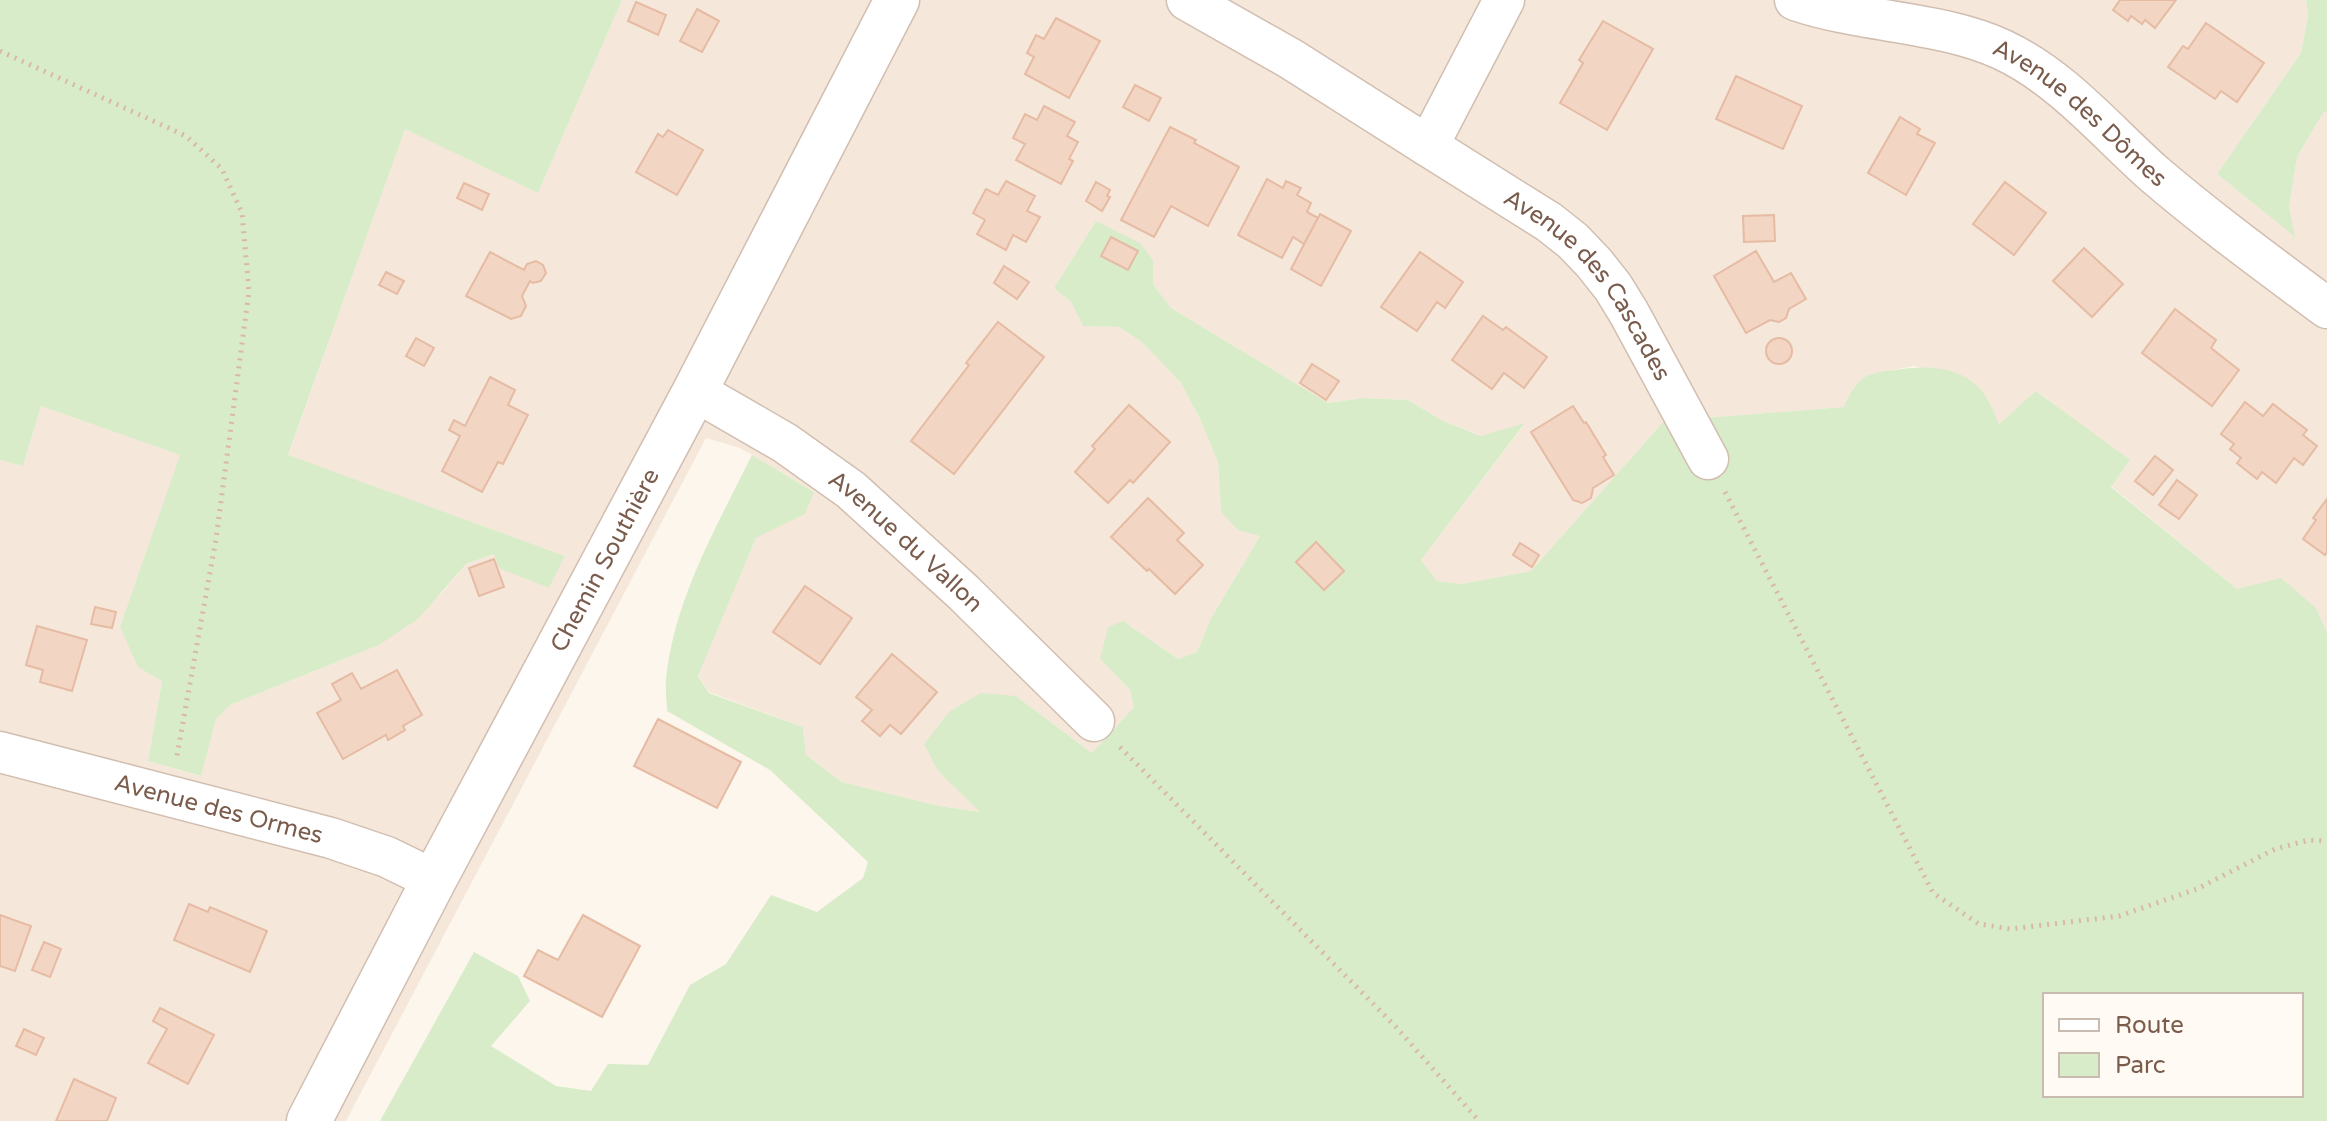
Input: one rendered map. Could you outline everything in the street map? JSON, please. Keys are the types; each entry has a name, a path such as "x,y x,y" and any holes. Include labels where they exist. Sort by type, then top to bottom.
{"street":[{"name":"Chemin Southière","path":"309,1121 695,391 897,0"},
{"name":"Avenue des Cascades","path":"1187,0 1291,59 1549,222 1573,241 1613,287 1708,459"},
{"path":"1428,146 1504,0"},
{"name":"Avenue des Dômes","path":"1795,0 1843,13 1971,38 2028,63 2053,81 2189,204 2327,308"},
{"name":"Avenue du Vallon","path":"695,391 785,443 851,490 963,592 1094,721"},
{"name":"Avenue des Ormes","path":"0,752 362,848 434,880"}],"path":[{"path":"0,51 186,136 222,169 242,213 249,291 216,539 170,797"},
{"path":"1708,459 1933,893 1979,924 2010,929 2119,916 2197,889 2275,849 2309,840 2327,841"},
{"path":"1094,721 1396,1027 1479,1121"}],"shaded area":[{"path":"622,0 2306,0 2308,15 2301,53 2217,174 2294,236 2289,207 2297,157 2327,111 2327,632 2316,608 2237,589 2111,486 2129,461 2037,391 1999,424 1982,391 1915,366 1866,377 1854,387 1844,407 1664,421 1531,571 1461,584 1437,581 1421,560 1524,425 1482,436 1443,421 1408,400 1363,398 1328,403 1171,308 1153,284 1153,260 1140,244 1096,221 1054,288 1071,302 1083,326 1119,327 1143,343 1181,383 1218,462 1221,512 1260,536 1210,620 1197,652 1178,659 1123,621 1100,659 1130,690 1134,707 1092,753 1016,696 938,771 981,812 939,806 842,782 806,755 803,727 709,692 698,675 756,538 814,492 740,448 706,438 346,1121 0,1121 0,460 23,466 41,406 181,455 120,627 162,681 148,761 200,776 216,719 230,705 379,645 441,594 466,564 494,554 549,588 565,556 288,456 405,128 538,193"}],"green space":[{"path":"0,0 622,0 538,193 405,129 288,455 565,556 549,588 499,568 494,554 466,564 419,618 379,645 230,705 216,719 201,776 148,761 162,681 138,667 120,627 180,455 41,406 23,466 0,460"},
{"path":"2306,0 2327,0 2327,111 2297,157 2289,207 2295,237 2217,174 2301,53 2308,15"},
{"path":"1096,221 1140,243 1153,260 1153,284 1171,308 1328,403 1363,398 1408,400 1443,421 1481,436 1525,423 1421,560 1437,581 1461,584 1531,571 1664,421 1844,407 1855,387 1865,377 1906,368 1942,369 1973,382 1989,402 1999,424 2036,391 2130,460 2111,487 2237,589 2281,578 2316,608 2327,632 2327,1121 380,1121 474,952 518,976 530,1001 491,1046 556,1086 591,1091 608,1064 648,1065 690,985 726,964 771,895 817,912 863,878 868,862 770,770 667,711 666,680 671,650 687,592 752,455 814,492 805,514 756,538 698,676 709,693 803,727 806,755 842,782 939,806 980,812 938,771 924,744 950,711 981,693 1016,696 1092,753 1134,707 1130,690 1100,659 1108,627 1123,621 1178,659 1197,652 1210,620 1260,536 1238,530 1221,512 1218,462 1181,383 1143,343 1119,327 1083,326 1071,302 1054,288"}],"building":[{"path":"2120,0 2176,0 2155,28 2145,20 2142,24 2131,16 2128,21 2113,10"},
{"path":"636,2 666,15 658,35 628,21"},
{"path":"697,9 719,21 702,52 680,41"},
{"path":"1056,18 1100,41 1069,98 1025,74 1034,57 1027,53 1036,35 1044,39"},
{"path":"1603,21 1653,49 1607,130 1560,103 1583,63 1579,60"},
{"path":"2206,23 2264,63 2237,102 2221,91 2215,99 2168,67 2183,46 2188,49"},
{"path":"1736,76 1802,106 1783,149 1716,119"},
{"path":"1135,85 1161,98 1149,121 1123,107"},
{"path":"1044,106 1075,122 1067,136 1078,142 1069,159 1073,161 1061,184 1016,160 1025,144 1013,138 1025,114 1037,120"},
{"path":"1900,117 1920,129 1917,134 1935,143 1906,195 1868,173"},
{"path":"1170,127 1239,167 1208,226 1171,206 1154,237 1121,220"},
{"path":"668,130 703,150 677,195 636,172 658,134 663,137"},
{"path":"1267,179 1283,188 1286,181 1301,188 1297,195 1311,203 1307,212 1318,218 1304,244 1293,237 1282,258 1238,235"},
{"path":"1006,181 1035,196 1027,211 1040,217 1026,242 1013,235 1006,250 977,234 985,220 973,213 986,189 998,195"},
{"path":"1096,182 1110,190 1107,196 1110,197 1102,211 1086,201"},
{"path":"2005,182 2046,213 2014,255 1973,224"},
{"path":"464,183 489,194 482,210 457,198"},
{"path":"1320,214 1351,231 1321,286 1291,269"},
{"path":"1774,215 1775,241 1744,242 1743,216"},
{"path":"1111,237 1138,251 1128,270 1101,256"},
{"path":"2084,248 2123,284 2092,317 2053,281"},
{"path":"1756,251 1774,282 1791,273 1806,299 1789,309 1786,318 1779,322 1770,320 1746,333 1714,276"},
{"path":"490,252 524,270 527,264 536,261 543,265 546,273 541,281 530,281 522,296 526,306 521,316 511,319 466,296"},
{"path":"1420,252 1463,282 1445,308 1437,302 1417,331 1381,307"},
{"path":"1004,266 1029,282 1017,299 994,283"},
{"path":"386,272 404,281 397,294 379,285"},
{"path":"2175,309 2216,340 2211,348 2239,370 2212,406 2142,353"},
{"path":"1483,316 1503,330 1506,327 1547,357 1524,388 1504,373 1492,389 1452,360"},
{"path":"998,322 1044,357 954,474 911,441"},
{"path":"416,338 434,348 424,366 406,356"},
{"path":"1779,338 1788,342 1792,351 1788,360 1779,364 1770,360 1766,351 1770,342"},
{"path":"1312,364 1339,381 1326,400 1300,383"},
{"path":"490,377 515,390 508,405 528,415 503,464 498,462 482,492 442,471 460,436 449,430 454,420 465,426"},
{"path":"2245,402 2263,416 2273,404 2307,430 2303,435 2317,446 2303,465 2294,458 2276,483 2262,472 2257,479 2237,463 2241,458 2230,449 2234,444 2221,434"},
{"path":"1129,405 1170,442 1133,483 1130,480 1108,503 1075,472 1095,449 1092,446"},
{"path":"1573,406 1606,455 1603,457 1614,475 1593,488 1591,498 1582,503 1573,500 1531,432"},
{"path":"2155,456 2173,470 2153,495 2135,481"},
{"path":"2177,480 2197,495 2179,519 2159,505"},
{"path":"1148,498 1184,533 1177,540 1203,565 1175,594 1111,537"},
{"path":"2327,499 2327,552 2325,555 2303,539"},
{"path":"1316,542 1344,571 1324,590 1296,562"},
{"path":"1520,543 1539,555 1532,567 1513,555"},
{"path":"494,559 504,587 479,596 469,568"},
{"path":"805,586 852,618 820,664 773,632"},
{"path":"95,607 116,612 112,628 91,624"},
{"path":"37,626 87,640 72,691 40,682 43,670 26,665"},
{"path":"892,654 937,692 901,734 890,725 880,736 862,721 872,710 856,697"},
{"path":"397,670 422,715 388,740 386,735 343,759 317,713 341,700 332,684 352,673 361,689"},
{"path":"658,719 741,762 717,808 634,766"},
{"path":"189,904 208,912 210,907 267,931 250,972 174,940"},
{"path":"0,915 31,926 15,971 0,966"},
{"path":"583,915 640,946 602,1017 524,976 538,950 558,960"},
{"path":"44,942 61,949 50,977 32,970"},
{"path":"160,1008 214,1035 188,1084 148,1063 167,1029 153,1021"},
{"path":"24,1029 44,1038 36,1055 16,1046"},
{"path":"74,1079 116,1098 107,1121 56,1121"}]}
